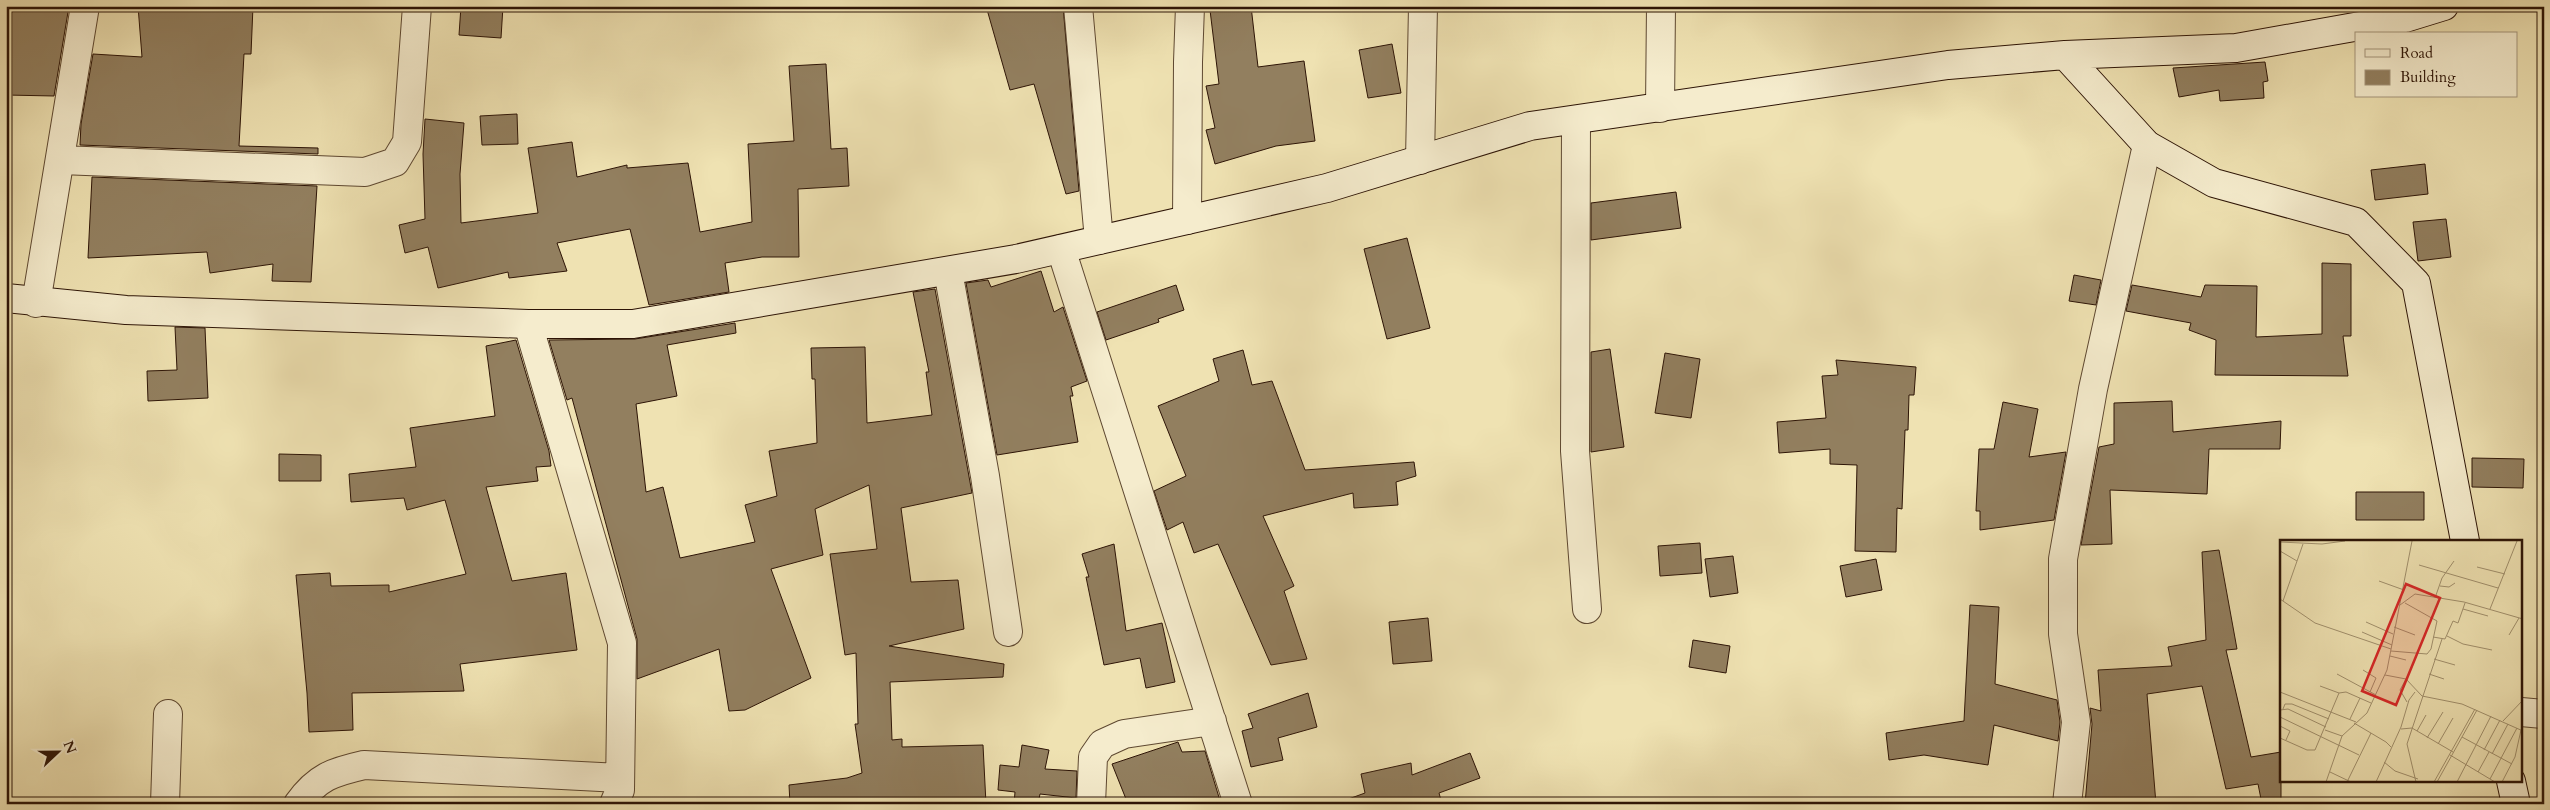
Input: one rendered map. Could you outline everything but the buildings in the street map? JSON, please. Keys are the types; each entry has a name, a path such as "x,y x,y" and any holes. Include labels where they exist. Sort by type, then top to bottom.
{"street":[{"path":"36,303 85,6"},
{"path":"61,160 365,172 395,162 406,142 417,6"},
{"path":"1078,6 1098,240"},
{"path":"1187,220 1190,6"},
{"path":"1420,160 1423,6"},
{"path":"1660,108 1661,6"},
{"path":"6,298 36,303 126,310 528,324 633,324 948,271 1061,249 1328,188 1530,126 1948,65 2065,55 2236,48 2405,12 2444,6"},
{"path":"2065,55 2147,145 2214,183 2356,222 2416,284 2465,540"},
{"path":"1576,120 1575,450 1587,609"},
{"path":"2067,804 2076,722 2063,634 2064,559 2093,389 2147,145"},
{"path":"1061,249 1238,804"},
{"path":"948,271 985,476 1008,632"},
{"path":"298,804 310,787 334,772 364,765 617,791 622,643 528,324"},
{"path":"2522,712 2544,714"},
{"path":"165,804 168,714"},
{"path":"1091,804 1093,757 1102,744 1124,734 1212,721"},
{"path":"2511,782 2516,804"}]}
